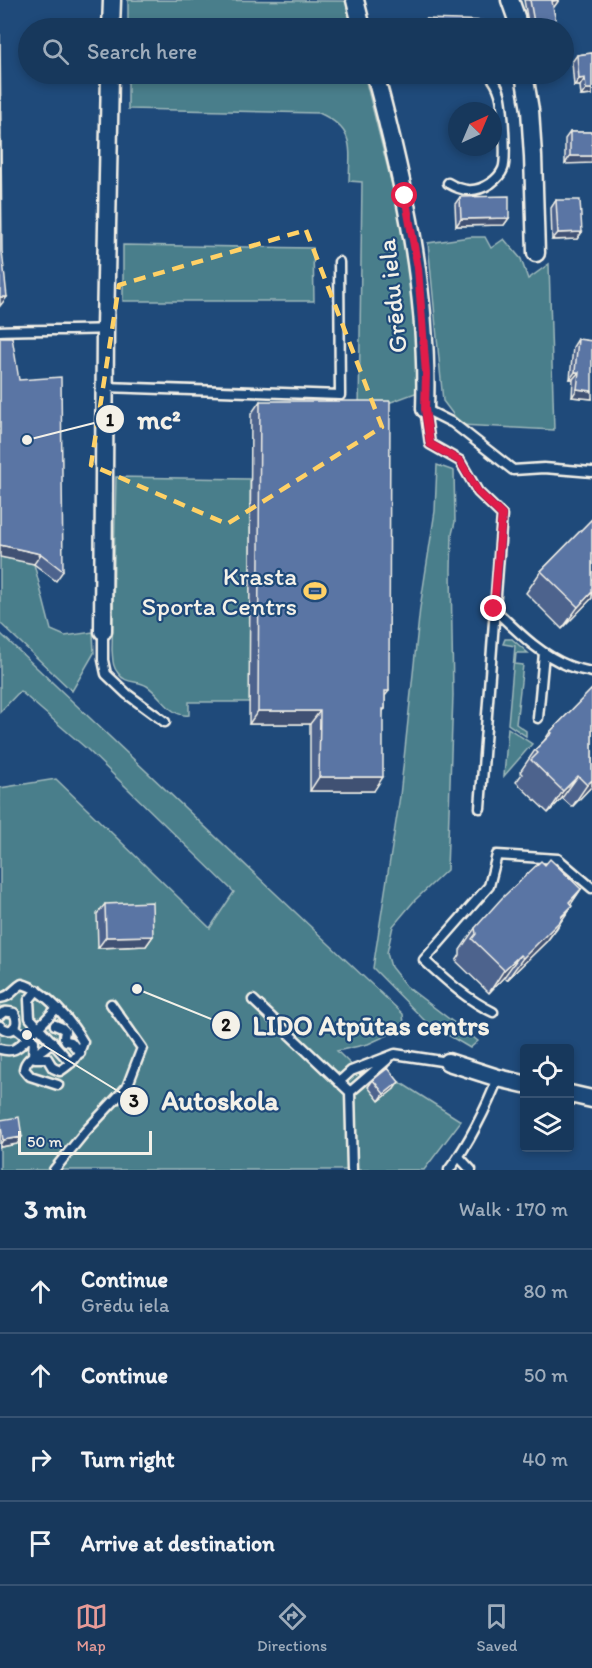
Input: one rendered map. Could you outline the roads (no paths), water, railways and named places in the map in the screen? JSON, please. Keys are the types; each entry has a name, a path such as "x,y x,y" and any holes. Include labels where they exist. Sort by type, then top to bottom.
{"street":[{"path":"111,18 112,0"},
{"path":"355,0 360,18"},
{"path":"510,0 516,18"},
{"path":"103,631 110,84"},
{"name":"Grēdu iela","path":"382,84 418,268 426,374 425,409"},
{"path":"526,84 533,156 536,253"},
{"path":"448,1062 520,1083"},
{"path":"574,1095 592,1099"}],"lane":[{"path":"448,183 457,189 470,192 482,189 495,180 504,168 501,96 496,84"},
{"path":"105,387 340,395 339,262"},
{"path":"0,331 105,329"},
{"path":"425,409 453,423 513,470 544,468 592,472"},
{"path":"425,409 430,444 460,461 478,492 502,515 480,808"},
{"path":"494,609 544,653 569,666 592,672"},
{"path":"103,631 106,674 127,694 165,722"},
{"path":"538,718 544,653"},
{"path":"493,1012 462,994 424,960 489,885 497,855 558,860 592,888"},
{"path":"0,998 10,995 16,987 22,984 37,990 74,1026 83,1042 80,1053 60,1071 53,1068 47,1058 35,1058 31,1039 8,1011 0,1014"},
{"path":"0,1026 8,1030 37,990"},
{"path":"30,999 30,1018 71,1063"},
{"path":"253,1000 350,1092 352,1170"},
{"path":"54,1170 85,1132 127,1087 142,1048 111,1004"},
{"path":"0,1049 9,1052 31,1039 41,1030 57,1008"},
{"path":"41,1030 64,1016"},
{"path":"15,1020 30,1018"},
{"path":"54,1024 65,1031 66,1041 70,1042 80,1053"},
{"path":"52,1041 42,1051 33,1055 25,1063 24,1069 30,1076 58,1085"},
{"path":"339,1082 351,1071 395,1054 448,1062"},
{"path":"350,1092 395,1054"},
{"path":"449,1170 459,1157 498,1078"},
{"path":"459,1157 471,1170"}],"place":[{"name":"mc²","path":"27,440"},
{"name":"Krasta Sporta Centrs","path":"315,591"},
{"name":"LIDO Atpūtas centrs","path":"137,989"},
{"name":"Autoskola","path":"27,1035"}]}
